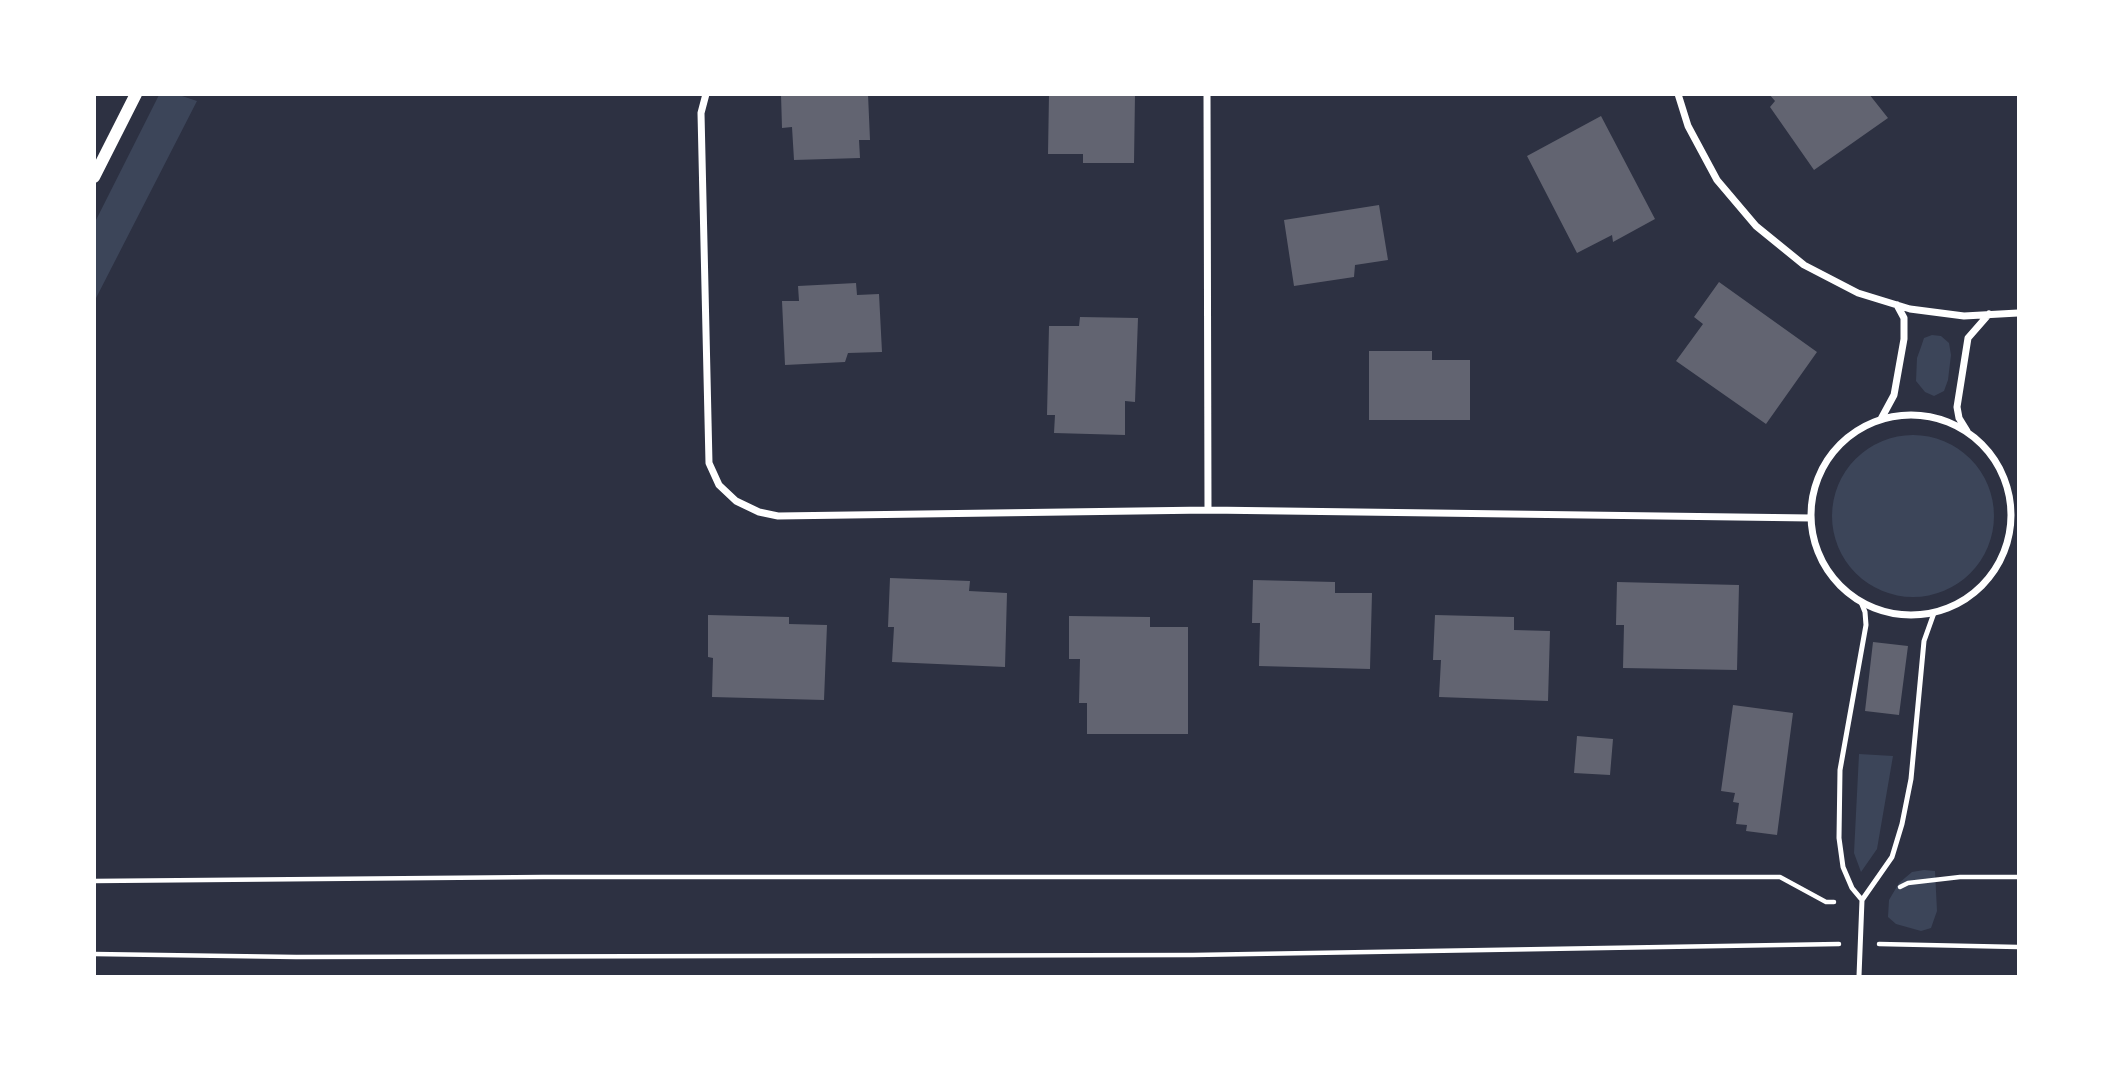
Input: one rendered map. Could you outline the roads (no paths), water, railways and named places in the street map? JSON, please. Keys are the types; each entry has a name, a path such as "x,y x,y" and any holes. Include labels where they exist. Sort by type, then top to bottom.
{"street":[{"path":"96,172 136,94"},
{"path":"706,94 701,113 709,463 719,485 736,501 759,512 778,516 1208,510 1811,518"},
{"path":"1207,94 1208,510"},
{"path":"1678,94 1688,126 1717,180 1756,226 1804,265 1858,293 1910,309 1964,316 2018,313"},
{"path":"1881,419 1894,395 1904,339 1904,318 1897,305"},
{"path":"1967,431 1959,418 1957,407 1968,338 1989,314"},
{"path":"1925,415 1947,421 1967,431 1986,448 2000,468 2015,516 2008,543 1997,567 1980,588 1959,603 1934,613 1909,616 1884,612 1861,602 1840,586 1825,567 1815,544 1811,518 1813,492 1822,468 1837,447 1858,430 1881,419 1925,415"}],"lane":[{"path":"1861,602 1866,625 1840,770 1839,838 1843,867 1852,888 1862,900"},
{"path":"1859,976 1862,900 1892,857 1902,824 1911,779 1924,641 1934,613"}]}
